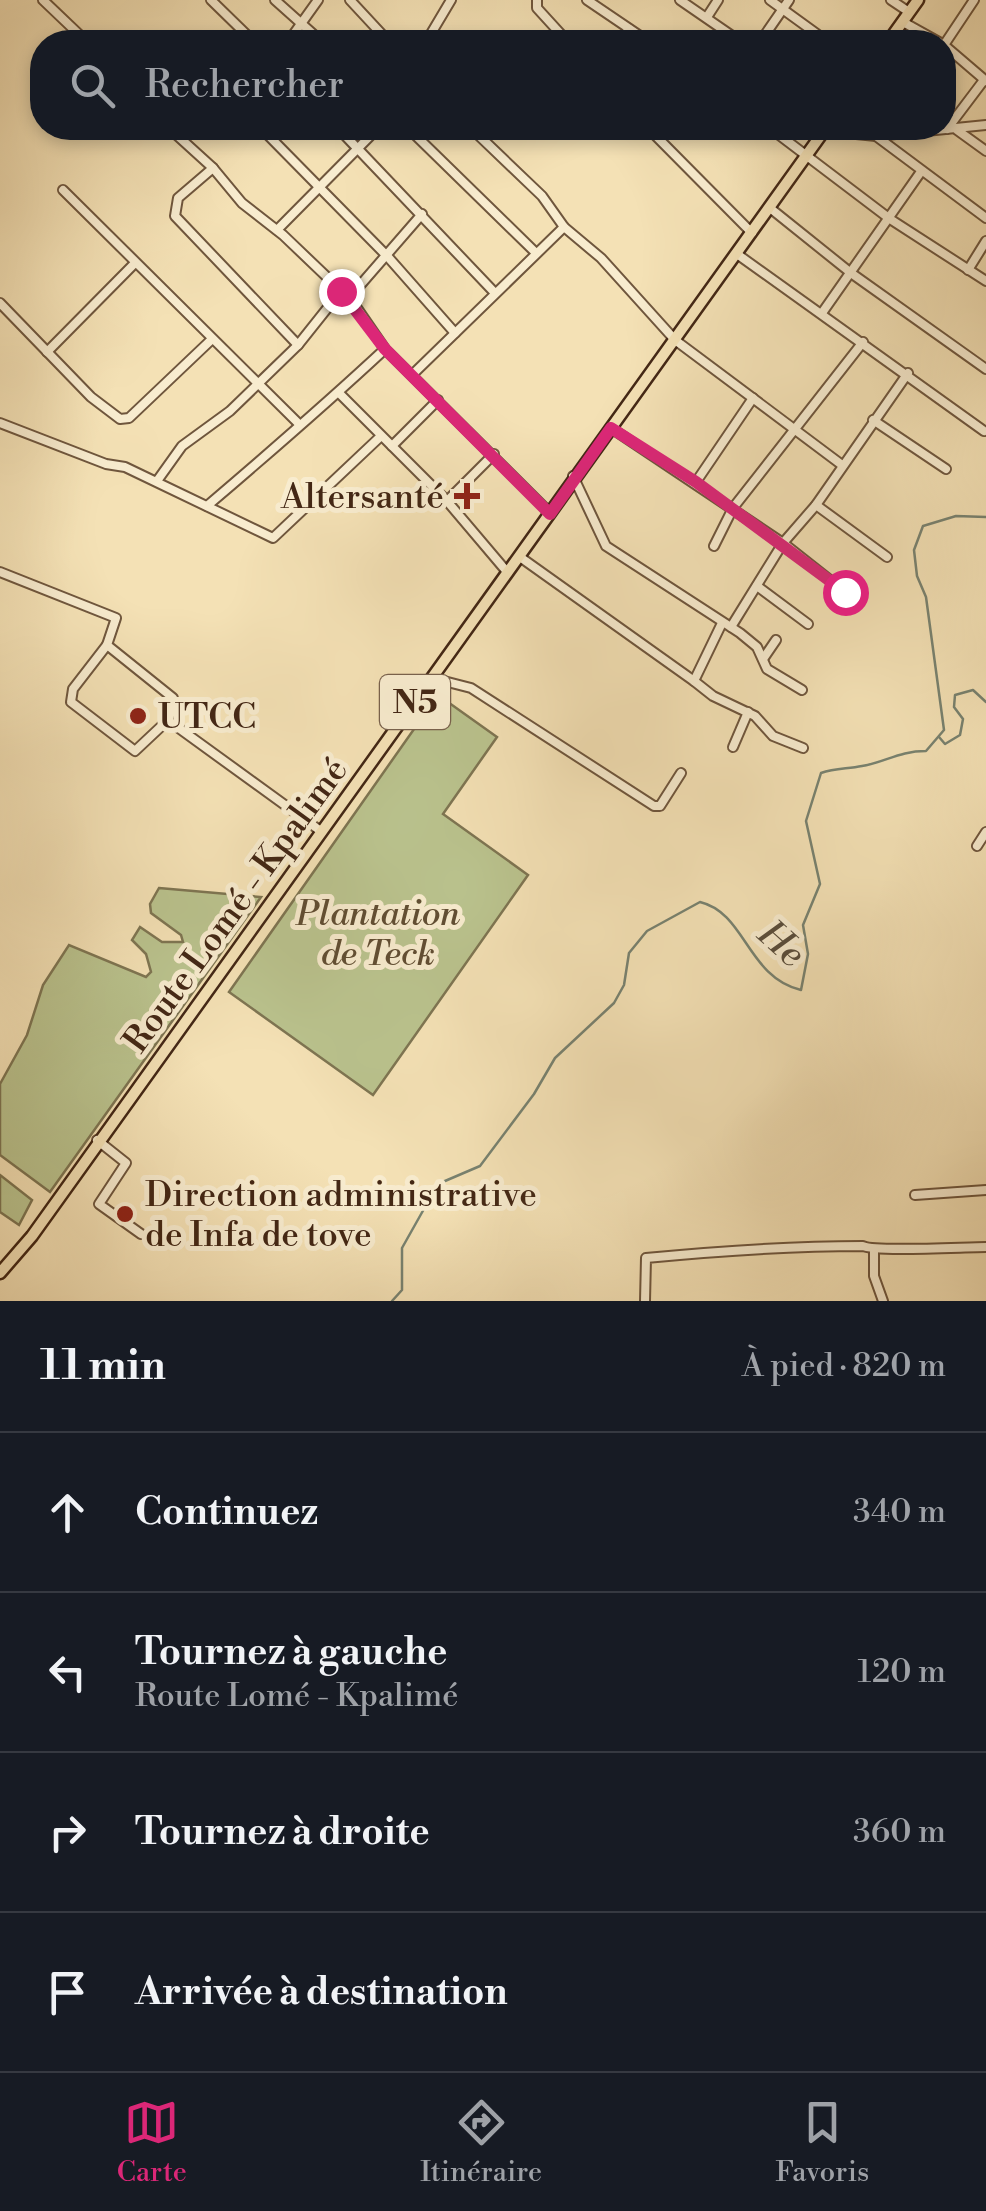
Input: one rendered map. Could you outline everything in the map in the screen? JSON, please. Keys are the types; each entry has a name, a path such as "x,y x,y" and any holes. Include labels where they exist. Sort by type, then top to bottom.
{"main road":[{"path":"897,30 918,0"},
{"name":"Route Lomé - Kpalimé","path":"0,1272 26,1244 817,140"}],"street":[{"path":"43,0 74,30"},
{"path":"211,0 242,30"},
{"path":"275,0 309,30"},
{"path":"296,30 318,0"},
{"path":"350,0 378,30"},
{"path":"432,30 447,3 435,0"},
{"path":"537,0 537,8 557,30"},
{"path":"680,0 725,30"},
{"path":"707,16 718,0"},
{"path":"770,0 811,30"},
{"path":"768,30 789,0"},
{"path":"890,0 923,30"},
{"path":"953,30 976,0 986,6"},
{"path":"591,1 629,29"},
{"path":"956,56 985,81 956,117"},
{"path":"956,126 986,125"},
{"path":"956,131 986,151"},
{"path":"182,140 242,203 345,294 385,349 550,514"},
{"path":"273,140 455,332"},
{"path":"350,140 494,292"},
{"path":"277,230 366,140"},
{"path":"420,140 535,252"},
{"path":"484,140 542,196 564,227 601,258 675,340 842,465"},
{"path":"660,140 752,233"},
{"path":"788,140 890,219 986,281"},
{"path":"881,140 920,173 986,218"},
{"path":"212,168 178,198 175,216 298,345"},
{"path":"822,313 920,173"},
{"path":"63,190 210,340 299,424"},
{"path":"770,208 851,273 986,368"},
{"path":"158,481 182,446 259,385 345,294 388,257 422,214"},
{"path":"412,376 564,227"},
{"path":"968,270 986,241"},
{"path":"737,254 984,431"},
{"path":"47,352 134,264"},
{"path":"2,310 120,420 142,406 210,340"},
{"path":"714,546 733,508 864,342"},
{"path":"207,506 299,424 340,394 385,349"},
{"path":"694,681 726,625 757,586 783,543 816,505 908,374"},
{"path":"340,394 447,501 508,573"},
{"path":"696,482 753,398"},
{"path":"392,446 438,400"},
{"path":"874,420 946,469"},
{"path":"0,423 158,481 276,538 381,436"},
{"path":"611,428 696,482 845,592"},
{"path":"447,501 494,454"},
{"path":"573,476 606,546 757,647 770,671 802,690"},
{"path":"816,505 887,557"},
{"path":"520,556 713,696 748,712 773,736 803,748"},
{"path":"0,572 116,618 107,644 72,689 71,702 134,751 168,720 174,698 107,644"},
{"path":"757,586 808,624"},
{"path":"763,658 776,640"},
{"path":"432,678 472,688 654,806 660,806 681,773"},
{"path":"733,747 748,712"},
{"path":"168,720 322,832"},
{"path":"977,846 986,832"},
{"path":"97,1140 126,1163 99,1204 142,1234"},
{"path":"916,1196 986,1190"},
{"path":"645,1301 646,1258 682,1252 712,1255 745,1247 863,1246 874,1252 911,1245 986,1247"},
{"path":"874,1252 874,1276 883,1301"}],"green space":[{"name":"Plantation de Teck","path":"438,695 497,737 443,814 528,875 373,1095 229,992"},
{"path":"159,888 261,897 50,1192 0,1155 0,1084 27,1035 43,985 69,945 146,977 151,972 146,954 132,940 140,927 162,942 183,942 181,935 151,913 150,904"},
{"path":"0,1175 32,1200 19,1225 0,1212"}],"waterway":[{"name":"He","path":"392,1301 402,1290 402,1248 438,1184 480,1166 534,1094 555,1058 614,1003 624,985 629,953 647,931 700,902 728,919 769,972 801,990 808,954 803,925 820,884 806,821 821,773 926,751 944,730 926,597 917,576 914,550 923,526 956,516 986,517"},
{"path":"939,737 945,744 960,735 963,719 954,707 955,695 973,690 986,702"}],"place":[{"name":"Altersanté","path":"467,496"},
{"name":"UTCC","path":"138,716"},
{"name":"Direction administrative de Infa de tove","path":"125,1214"}],"route":[{"path":"341,291 385,349 550,514 573,476 611,428 696,482 845,592"}]}
